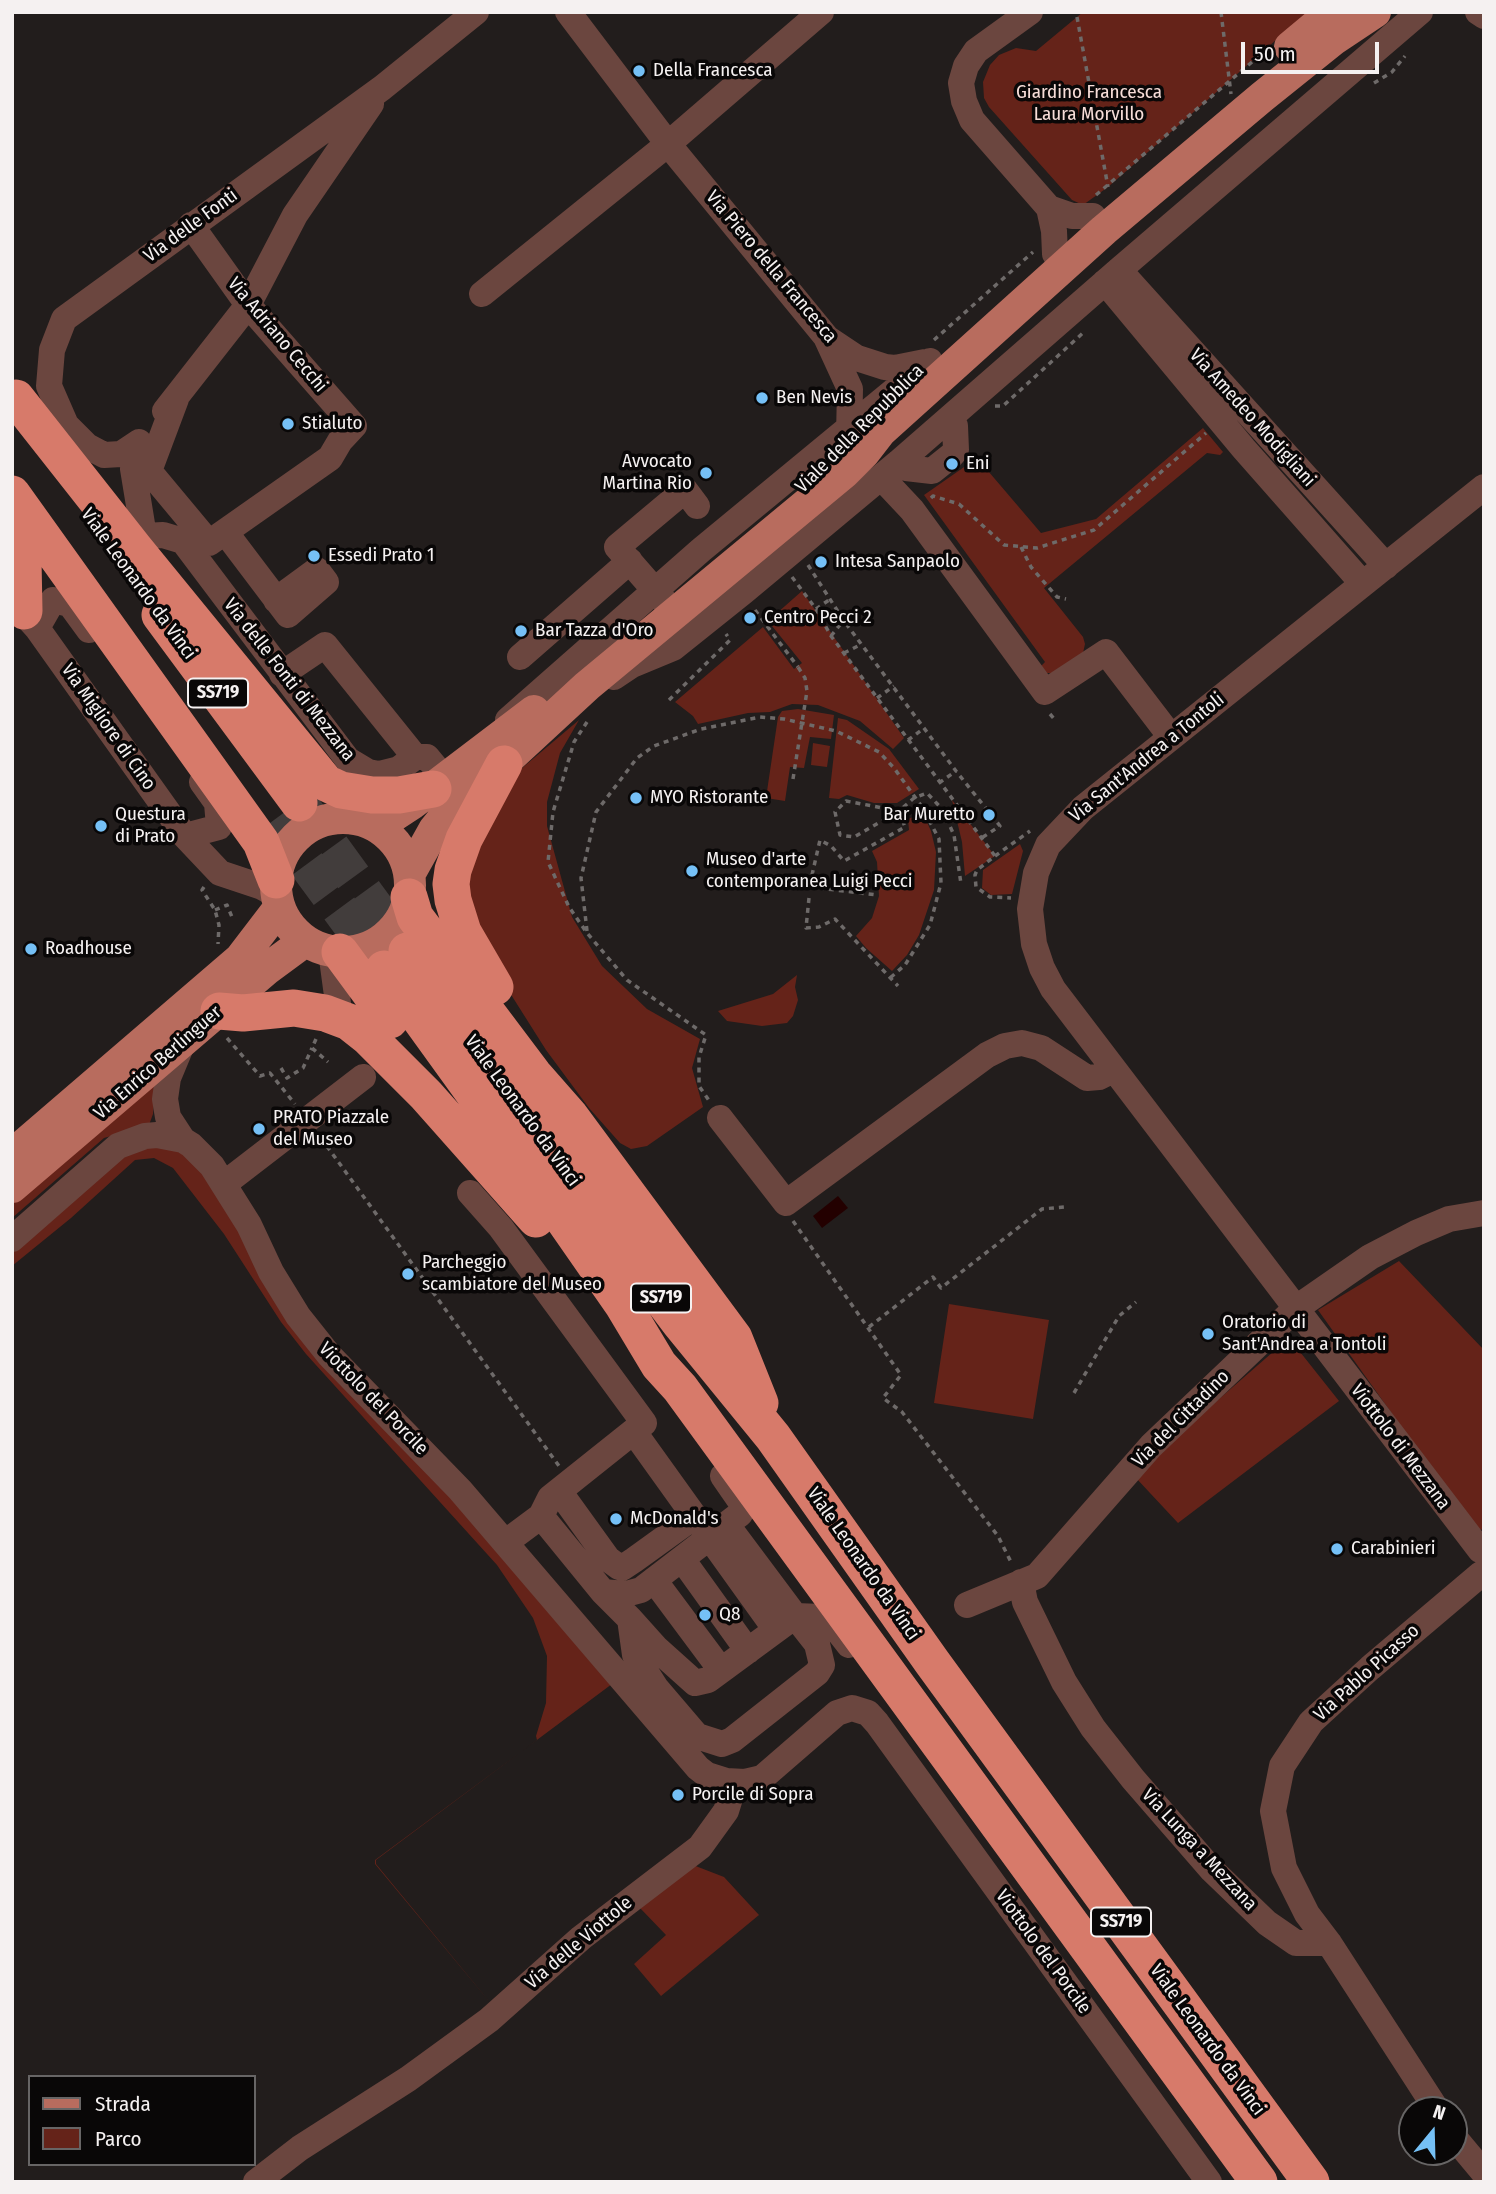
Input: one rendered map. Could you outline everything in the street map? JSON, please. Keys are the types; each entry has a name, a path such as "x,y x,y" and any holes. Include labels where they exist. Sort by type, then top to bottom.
{"highway":[{"path":"14,396 140,542 326,783 355,793 386,795 439,784"},
{"name":"Viale Leonardo da Vinci","path":"12,472 286,812 93,524 14,396"},
{"path":"15,499 24,613"},
{"path":"15,499 261,842 276,894"},
{"path":"514,755 457,855 453,870 453,900 470,948 533,1048 567,1112"},
{"path":"306,759 324,794 358,821"},
{"path":"409,885 415,917 534,1075 567,1112 734,1338 773,1437"},
{"path":"325,948 615,1322 670,1376"},
{"name":"Viale Leonardo da Vinci","path":"1259,2182 670,1376 527,1167 395,960 554,1156 680,1323 773,1437 940,1674 1311,2182"},
{"path":"214,1015 295,1008 340,1018 359,1029 426,1095 536,1219"}],"main road":[{"name":"Viale della Repubblica","path":"358,821 394,816 439,784 662,598 849,436 930,361 1055,254 1102,209 1246,96 1355,16"},
{"name":"Viale della Repubblica","path":"409,885 438,825 587,686 844,473 881,431 1104,230 1246,96"},
{"path":"320,821 358,821 394,840 401,849 409,885 399,922 381,941 362,950 325,948 284,919 276,894 285,850 300,832 320,821"},
{"name":"Via Enrico Berlinguer","path":"12,1155 240,959 276,894"},
{"name":"Via Enrico Berlinguer","path":"12,1187 267,969 325,948"}],"street":[{"name":"Via delle Fonti","path":"139,442 121,454 104,455 87,446 66,425 49,386 52,349 64,319 382,88 477,12"},
{"name":"Via Piero della Francesca","path":"568,12 668,144 827,338 857,358 885,367 895,368 930,361"},
{"path":"482,294 668,144 821,12"},
{"path":"1030,12 976,51 966,66 961,83 972,120 1049,208 1054,230 1055,254"},
{"name":"Viale della Repubblica","path":"514,755 584,698 632,665 673,649 949,419 977,392 1420,12"},
{"path":"1478,12 1484,16"},
{"path":"140,542 133,470 139,442 176,399 248,305 295,215 382,88"},
{"path":"1049,208 1072,216 1102,209"},
{"name":"Via Adriano Cecchi","path":"191,225 248,305 354,426 340,441 330,458 226,533"},
{"name":"Via Amedeo Modigliani","path":"1112,276 1220,420 1363,584"},
{"name":"Via Amedeo Modigliani","path":"1112,276 1346,520 1386,566"},
{"path":"827,338 850,389 849,436"},
{"path":"176,399 149,471 209,543 226,533 276,600"},
{"path":"890,469 912,510 1045,692 1106,652 1171,737"},
{"name":"Via Sant'Andrea a Tontoli","path":"1295,1309 1113,1070 1060,998 1042,968 1032,932 1032,891 1036,873 1048,845 1083,807 1484,487"},
{"path":"662,598 617,547 685,490 697,506"},
{"path":"1325,540 1346,520"},
{"name":"Via delle Fonti di Mezzana","path":"140,542 163,535 183,541 348,760 368,772 389,773 415,757"},
{"path":"520,657 630,561"},
{"path":"24,613 53,600 70,604 217,803 219,827 185,836"},
{"name":"Via Migliore di Cino","path":"24,613 185,836 220,873 276,894"},
{"path":"282,674 325,645 415,757 427,757 439,784"},
{"path":"325,948 340,1018"},
{"path":"183,1042 169,1078 165,1099 169,1117 183,1140"},
{"path":"720,1118 786,1203 987,1055 1005,1046 1023,1043 1041,1048 1087,1078 1099,1077 1113,1070"},
{"path":"12,1137 106,1073"},
{"path":"224,1184 363,1077"},
{"path":"12,1239 118,1146 145,1136 157,1135 183,1140"},
{"name":"Viottolo del Porcile","path":"183,1140 204,1155 224,1184 271,1272 298,1316 321,1345 442,1470 506,1542 691,1762 707,1774 726,1782 753,1781 771,1772 832,1717 844,1710 861,1709 877,1723 1209,2182"},
{"path":"470,1193 501,1228 644,1423 550,1498 541,1516 506,1542"},
{"name":"Via del Cittadino","path":"967,1605 1037,1576 1151,1446 1295,1309 1370,1257 1416,1233 1449,1219 1484,1213"},
{"name":"Viottolo di Mezzana","path":"1295,1309 1482,1562"},
{"path":"564,1487 608,1559 622,1568 743,1508 691,1431 670,1376"},
{"path":"630,1619 635,1654 656,1688 697,1736 722,1744 732,1740 817,1673 822,1665 817,1644 785,1623 711,1526 634,1432"},
{"path":"541,1516 603,1592 695,1683 702,1682 721,1670 785,1623 822,1617 831,1622 877,1680 914,1707"},
{"path":"603,1592 626,1594 641,1590 682,1559 711,1526"},
{"path":"682,1559 748,1651"},
{"name":"Via Pablo Picasso","path":"1329,1942 1307,1914 1284,1868 1273,1811 1282,1766 1311,1722 1482,1562"},
{"path":"654,1580 721,1670"},
{"name":"Via Lunga a Mezzana","path":"1021,1582 1025,1602 1064,1682 1093,1728 1133,1779 1212,1870 1267,1923 1296,1942 1329,1942"},
{"name":"Via delle Viottole","path":"256,2182 309,2142 408,2079 489,2020 581,1938 700,1847 726,1811 736,1782"},
{"path":"1329,1942 1428,2096"},
{"path":"1468,2154 1484,2173"}],"path":[{"path":"1221,12 1246,96"},
{"path":"1077,17 1102,209"},
{"path":"912,510 933,496 959,504 1004,545 1037,548 1094,530 1220,420"},
{"path":"1021,547 1031,567 1057,597 1066,599"},
{"path":"801,554 844,621 1000,826 980,839"},
{"path":"787,570 816,609 831,636 995,856"},
{"path":"816,609 829,600"},
{"path":"764,621 805,678 807,691 793,779"},
{"path":"831,636 844,621"},
{"path":"669,700 730,640 723,629"},
{"path":"844,653 862,644"},
{"path":"877,698 894,686"},
{"path":"1048,710 1056,721"},
{"path":"587,933 581,878 596,812 637,758 664,742 701,729 760,717 784,719 814,725 850,737 879,752 922,807 939,839 942,883 930,925 905,965 890,978"},
{"path":"588,721 574,742 553,812 548,862 569,906 587,933 627,980 706,1035 699,1057 699,1086 720,1118"},
{"path":"908,740 924,729"},
{"path":"939,783 956,771"},
{"path":"898,811 846,802 835,812 839,835 854,837 898,811 914,797 927,793 942,809 954,835 961,884"},
{"path":"812,875 820,840 831,846 844,861 905,827 898,811"},
{"path":"1016,894 1009,899 990,897 976,887 975,875 977,870 995,856 1037,827"},
{"path":"819,888 877,895"},
{"path":"202,890 215,910 219,925 219,942 215,953"},
{"path":"809,898 806,928 820,927 835,919 898,986"},
{"path":"215,910 227,905 232,918"},
{"path":"214,1015 260,1076 270,1073 308,1119 564,1487"},
{"path":"281,1068 287,1079 303,1068 312,1048"},
{"path":"786,1203 792,1221 901,1376 883,1398 902,1412 998,1536 1021,1582"},
{"path":"869,1327 933,1277 941,1288 1042,1209 1064,1207"},
{"path":"1074,1393 1119,1316 1136,1302"}],"green space":[{"name":"Giardino Francesca Laura Morvillo","path":"1083,12 1308,12 1108,187 1083,205 1072,200 989,107 984,98 983,82 990,65 999,55 1016,48 1036,51"},
{"path":"1203,428 1223,452 1220,455 1207,453 1044,588 1083,637 1085,644 1083,653 1052,673 1044,673 1038,669 1045,662 924,495 977,458 1041,533 1096,519"},
{"path":"802,591 904,738 893,749 860,721 818,705 792,704 770,712 748,713 698,724 693,716 675,702 763,627 794,669 802,663 768,621"},
{"path":"798,709 834,715 831,739 810,737 804,768 790,767 785,801 766,798 778,717 782,711"},
{"path":"838,718 847,720 889,749 919,789 897,803 874,803 847,795 839,799 829,798"},
{"path":"579,720 560,753 547,802 547,826 572,917 602,966 647,1009 700,1039 692,1068 703,1107 647,1146 631,1149 620,1143 589,1108 546,1050 467,925 469,837 496,790"},
{"path":"813,743 830,746 827,767 811,765"},
{"path":"952,800 995,856 965,876 962,842"},
{"path":"923,813 936,852 934,890 919,935 907,955 892,971 856,936 872,918 879,896 877,862 872,851 909,830 908,819"},
{"path":"1020,844 1023,851 1012,894 991,895 982,888 983,870"},
{"path":"797,975 795,987 798,1000 793,1016 787,1023 762,1026 727,1021 718,1011 773,994"},
{"path":"156,1076 153,1114 149,1125 104,1138 12,1218 12,1203"},
{"path":"160,1144 194,1158 235,1224 616,1681 537,1740 546,1703 547,1656 533,1618 497,1565 306,1354 281,1322 224,1234 173,1168 154,1158 135,1160 71,1218 12,1266 12,1253 128,1149"},
{"path":"1399,1261 1484,1350 1484,1530 1477,1529 1470,1523 1318,1310"},
{"path":"949,1304 1049,1320 1033,1419 934,1403"},
{"path":"1289,1338 1339,1401 1178,1523 1136,1478 1172,1440"},
{"path":"521,1752 376,1860 376,1864 493,2006 375,1864 375,1860"},
{"path":"693,1865 724,1877 759,1915 661,1996 634,1964 666,1935 640,1908"},
{"path":"493,2006 244,2182 241,2182"}],"shaded area":[{"path":"838,1196 848,1208 822,1228 813,1216"}],"tunnel":[{"path":"299,803 407,951"},
{"path":"274,820 384,969"}],"place":[{"name":"Della Francesca","path":"639,71"},
{"name":"Ben Nevis","path":"762,398"},
{"name":"Stialuto","path":"288,424"},
{"name":"Eni","path":"952,464"},
{"name":"Avvocato Martina Rio","path":"706,473"},
{"name":"Essedi Prato 1","path":"314,556"},
{"name":"Intesa Sanpaolo","path":"821,562"},
{"name":"Centro Pecci 2","path":"750,618"},
{"name":"Bar Tazza d'Oro","path":"521,631"},
{"name":"MYO Ristorante","path":"636,798"},
{"name":"Bar Muretto","path":"989,815"},
{"name":"Questura di Prato","path":"101,826"},
{"name":"Museo d'arte contemporanea Luigi Pecci","path":"692,871"},
{"name":"Roadhouse","path":"31,949"},
{"name":"PRATO Piazzale del Museo","path":"259,1129"},
{"name":"Parcheggio scambiatore del Museo","path":"408,1274"},
{"name":"Oratorio di Sant'Andrea a Tontoli","path":"1208,1334"},
{"name":"McDonald's","path":"616,1519"},
{"name":"Carabinieri","path":"1337,1549"},
{"name":"Q8","path":"705,1615"},
{"name":"Porcile di Sopra","path":"678,1795"}]}
